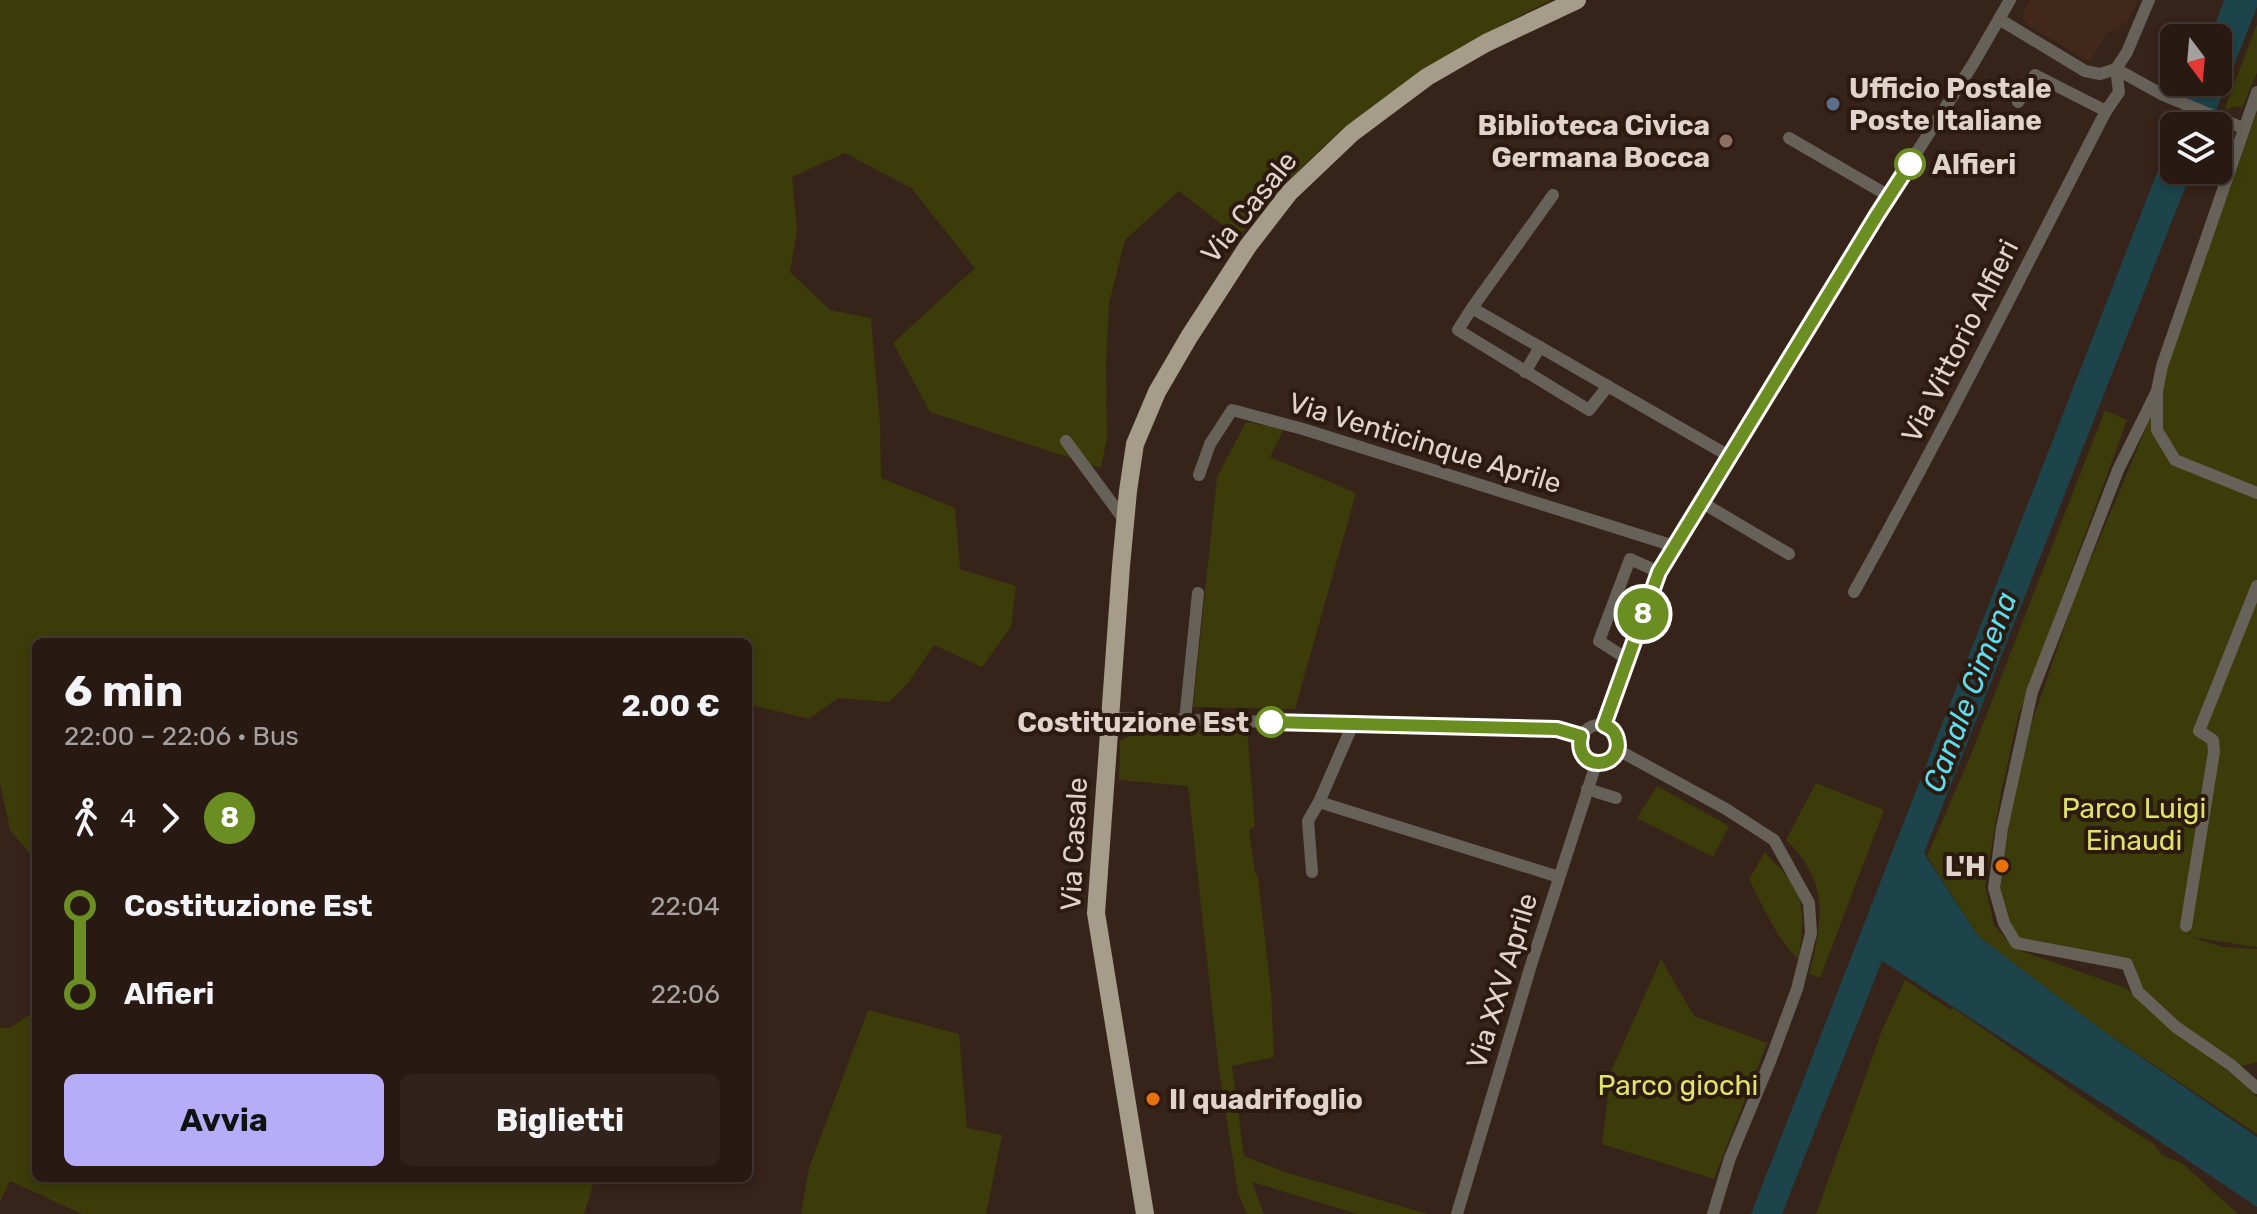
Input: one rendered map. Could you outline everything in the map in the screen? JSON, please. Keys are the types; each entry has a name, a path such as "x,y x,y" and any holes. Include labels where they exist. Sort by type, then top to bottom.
{"main road":[{"name":"Via Casale","path":"1145,1214 1096,913 1125,521 1135,444 1157,392 1189,337 1248,246 1289,193 1352,133 1427,77 1486,43 1577,0"}],"street":[{"path":"1604,725 1659,572 2010,0"},
{"name":"Via Vittorio Alfieri","path":"1854,592 1943,429 2106,111 2119,92 2116,69 2127,52 2149,0"},
{"path":"1999,19 2085,71 2100,74 2116,69 2175,100 2243,128"},
{"path":"2018,102 2035,75 2106,111"},
{"path":"2257,92 2162,366 2157,391 2157,430 2175,460 2257,493"},
{"path":"1789,138 1889,196"},
{"path":"1553,195 1458,330 1589,410 1608,386"},
{"path":"1472,308 1729,456"},
{"path":"1525,372 1540,347"},
{"path":"2157,391 2118,470 2032,692 2002,828 1994,888 2004,923 2016,943 2127,964 2138,992 2176,1027 2231,1065 2257,1088"},
{"name":"Via Venticinque Aprile","path":"1199,475 1210,444 1232,410 1303,429 1674,546"},
{"path":"1066,441 1125,521"},
{"path":"1701,502 1789,554"},
{"path":"1627,659 1599,641 1630,559 1659,572"},
{"path":"2186,926 2214,752 2213,740 2199,731 2257,586"},
{"path":"1185,720 1198,593"},
{"path":"1110,718 1557,729 1581,736"},
{"path":"1312,872 1305,848 1308,821 1353,724"},
{"path":"1593,725 1604,725 1615,733 1618,750 1606,762 1596,764 1582,754 1579,745 1585,730 1593,725"},
{"path":"1618,750 1726,809 1774,840 1809,903 1811,933 1797,989 1730,1158 1713,1214"},
{"name":"Via XXV Aprile","path":"1457,1214 1596,764"},
{"path":"1587,789 1616,798"},
{"path":"1319,802 1559,877"}],"shaded area":[{"path":"2030,0 2139,0 2119,31 2107,32 2090,62 2027,25 2023,11"}],"green space":[{"path":"0,0 1552,0 1497,27 1369,109 1317,153 1238,237 1179,191 1125,240 1109,304 1107,437 1101,468 930,412 893,343 975,268 911,188 845,153 792,177 797,230 790,272 830,310 871,318 881,478 955,508 960,569 1016,586 1011,627 982,667 934,645 908,683 889,702 838,698 809,719 752,705 752,638 32,638 32,856 10,830 0,784"},
{"path":"2257,24 2257,73 2242,108 2225,108"},
{"name":"Parco Luigi Einaudi","path":"2257,112 2257,947 2190,937 2223,947 2257,949 2257,1062 2239,1067 2178,1023 2141,991 2134,963 2019,940 2003,911 1999,876 2013,797 2032,722 2076,594 2163,388 2169,361"},
{"path":"2105,410 2127,420 2018,717 1985,885 1994,925 2013,948 2126,988 2171,1028 2237,1078 2257,1097 2257,1134 2106,1033 1978,936 1927,856 1972,752"},
{"path":"1246,422 1284,429 1270,457 1356,493 1295,709 1193,707 1217,477"},
{"path":"1143,728 1247,728 1255,826 1249,830 1258,877 1271,992 1274,1057 1232,1066 1244,1156 1285,1172 1428,1214 1357,1214 1252,1182 1264,1214 1247,1214 1238,1193 1219,1070 1188,786 1119,780 1120,741"},
{"path":"1816,783 1884,810 1820,978 1809,974 1818,937 1816,887 1810,871 1786,840"},
{"path":"1657,786 1729,826 1713,857 1637,818"},
{"path":"1765,852 1789,878 1801,904 1798,958 1778,933 1749,879"},
{"name":"Parco giochi","path":"1661,959 1694,1016 1767,1043 1714,1179 1602,1144 1611,1071"},
{"path":"1905,980 1951,1010 1953,1008 2154,1144 2162,1155 2183,1164 2238,1214 1816,1214 1882,1030"},
{"path":"868,1010 959,1034 967,1128 1002,1135 986,1214 801,1214 809,1168"},
{"path":"32,1013 32,1182 594,1182 584,1214 82,1214 10,1181 0,1202 0,1028 10,1028"}],"water":[{"path":"2224,0 2257,0 2232,70 2232,24 2215,24"},
{"path":"2187,96 2222,96 2216,112 2180,112"},
{"name":"Canale Cimena","path":"2160,165 2160,184 2187,184 1924,853 1978,936 2106,1033 2257,1137 2257,1207 1882,961 1782,1214 1751,1214"}],"bus line":[{"name":"8","path":"1271,722 1557,729 1581,736 1579,745 1588,760 1596,764 1613,757 1619,742 1611,728 1604,725 1659,572 1910,164"}],"place":[{"name":"Ufficio Postale Poste Italiane","path":"1833,104"},
{"name":"Biblioteca Civica Germana Bocca","path":"1726,141"},
{"name":"Alfieri","path":"1910,164"},
{"name":"Costituzione Est","path":"1271,722"},
{"name":"L'H","path":"2002,866"},
{"name":"Il quadrifoglio","path":"1153,1099"}]}
